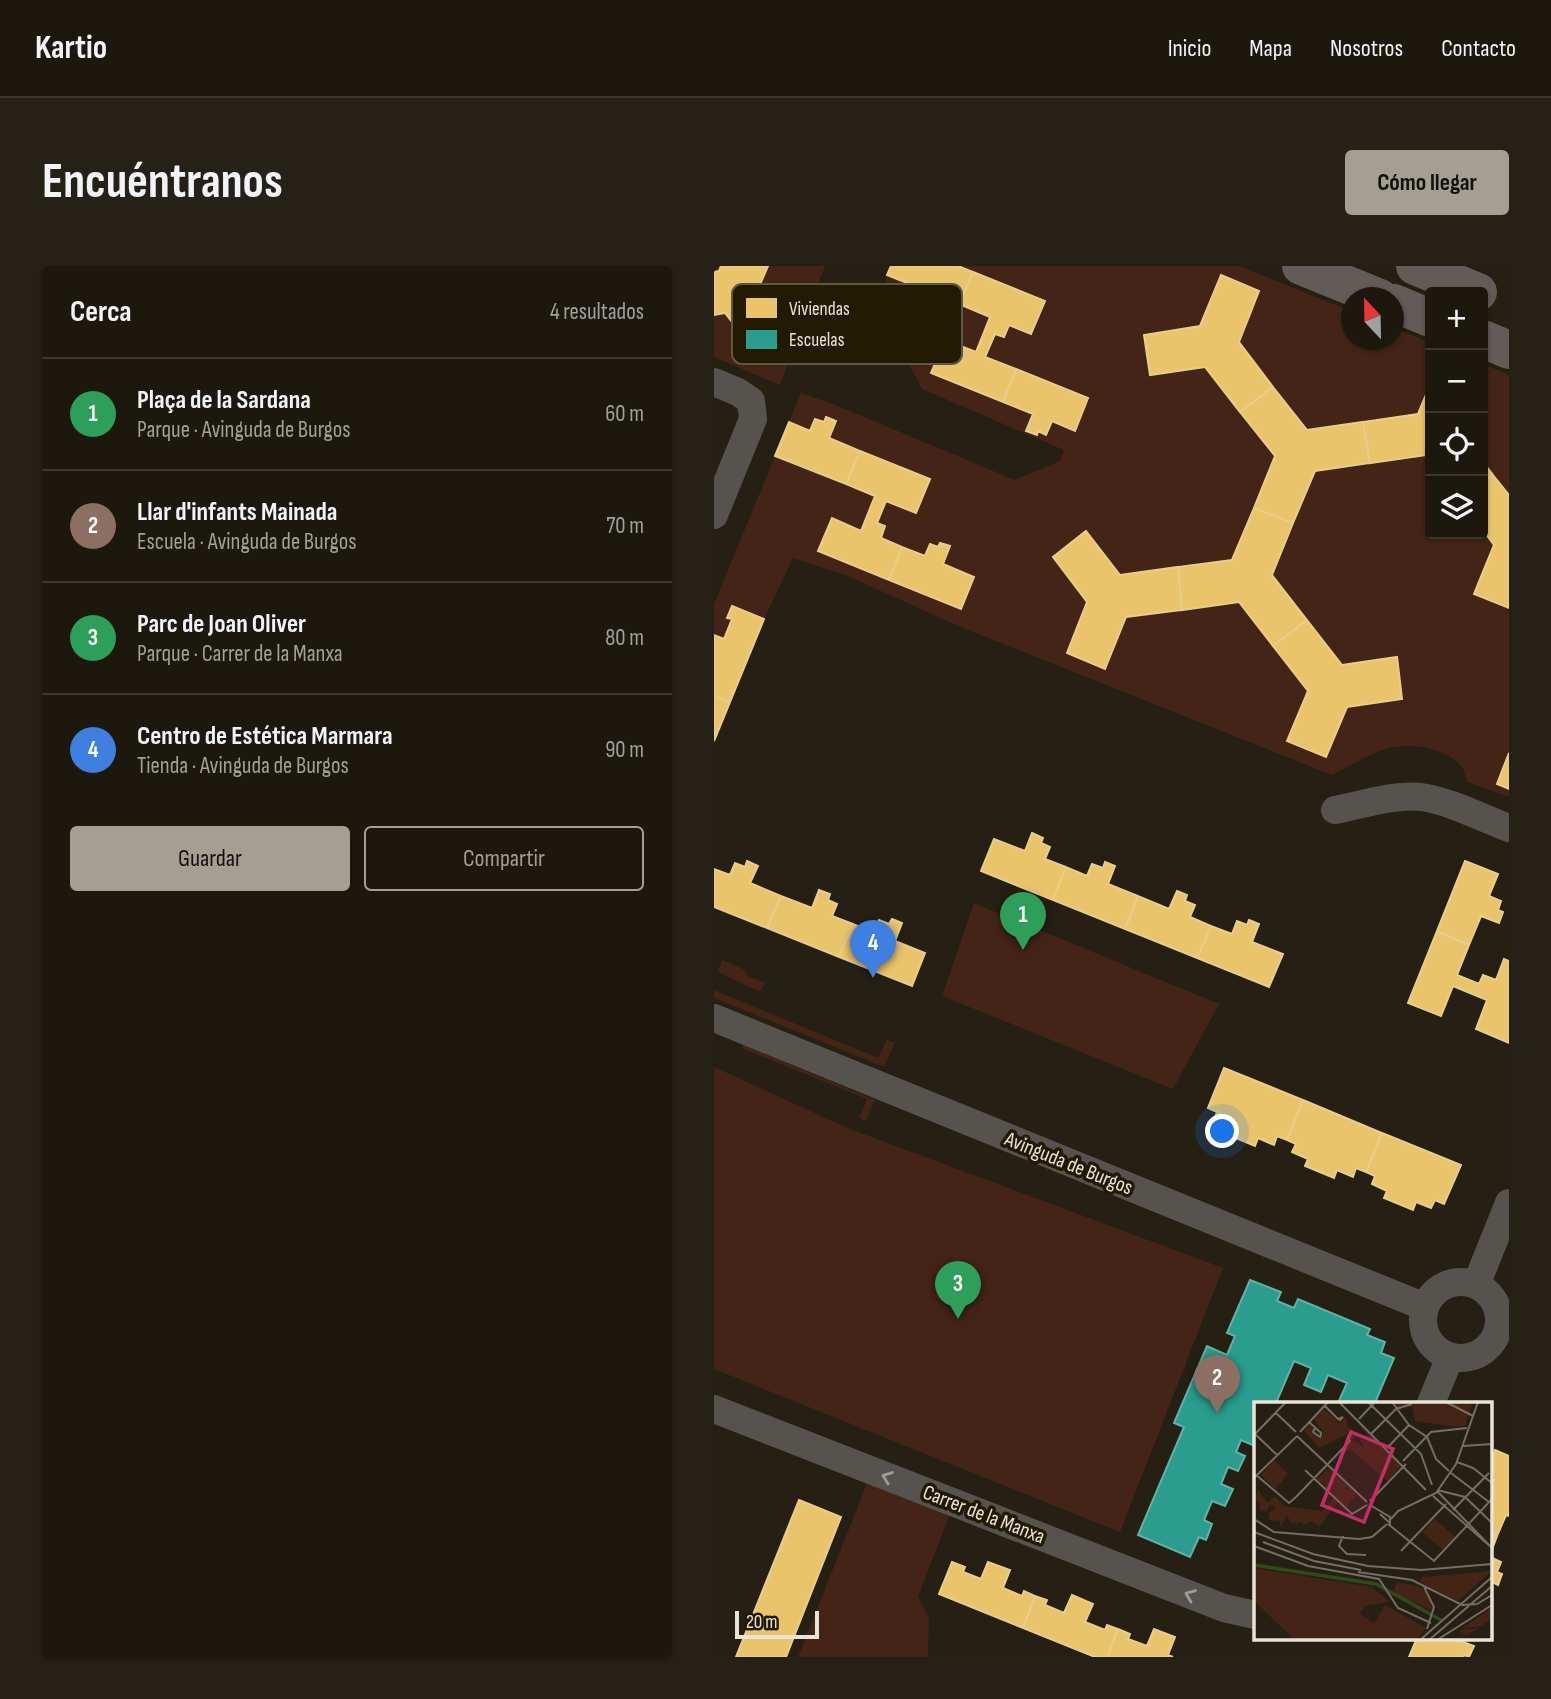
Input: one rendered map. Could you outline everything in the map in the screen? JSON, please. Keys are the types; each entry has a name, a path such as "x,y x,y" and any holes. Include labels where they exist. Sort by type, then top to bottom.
{"street":[{"path":"1301,266 1353,287"},
{"path":"1415,266 1466,287"},
{"path":"1488,296 1509,305"},
{"path":"1404,307 1425,316"},
{"path":"1488,341 1509,350"},
{"path":"714,382 751,401 753,419 714,515"},
{"path":"1335,810 1399,797 1421,797 1509,828"},
{"name":"Avinguda de Burgos","path":"714,1018 1425,1307"},
{"path":"1476,1285 1509,1203"},
{"path":"1451,1283 1476,1285 1487,1291 1494,1301 1499,1313 1502,1340 1476,1355 1450,1357 1439,1352 1424,1332 1422,1319 1425,1307 1431,1296 1451,1283"},
{"path":"1432,1402 1450,1357"},
{"name":"Carrer de la Manxa","path":"714,1409 1212,1604 1254,1615"}],"shaded area":[{"path":"714,266 825,266 818,284 732,284 732,364 788,364 780,385 714,357"},
{"path":"958,266 1239,266 1341,307 1341,350 1404,350 1404,332 1425,341 1425,539 1488,539 1488,366 1509,375 1509,797 1467,782 1464,770 1455,760 1437,751 1416,746 1380,751 1332,775 958,626 848,576 793,558 764,619 714,741 714,604 801,393 1015,480 1060,461 1064,450 922,389 909,364 935,364 931,373 1033,414 1026,431 1036,435 1038,431 1046,434 1052,421 1075,431 1088,398 985,357 995,334 1004,337 1009,325 1044,301"},
{"path":"887,275 909,284 885,284"},
{"path":"962,306 990,317 976,352 962,347"},
{"path":"974,903 1219,1004 1173,1089 942,996"},
{"path":"722,960 765,983 760,992 718,972"},
{"path":"714,990 878,1058 887,1040 895,1043 884,1067 714,998"},
{"path":"744,1045 875,1100 866,1121 859,1118 867,1099 741,1048"},
{"path":"714,1067 850,1129 1223,1268 1120,1532 714,1369"},
{"path":"872,1471 954,1503 918,1597 929,1617 928,1657 798,1657"}],"building: Viviendas":[{"path":"721,266 768,266 760,284 732,284 732,322 725,313 714,315 714,272 719,271"},
{"path":"891,266 958,266 973,272 962,297 962,284 909,284 887,275"},
{"path":"973,272 1045,301 1031,334 1009,325 1004,337 995,334 985,357 1016,369 1003,402 931,373 935,364 962,364 962,347 976,352 990,317 962,305 962,297"},
{"path":"1221,275 1259,291 1239,342 1273,387 1240,412 1205,367 1150,375 1144,335 1200,326"},
{"path":"1016,369 1088,398 1075,431 1052,421 1046,435 1038,431 1037,435 1026,431 1033,414 1003,402"},
{"path":"1273,387 1307,430 1363,422 1370,463 1315,471 1293,523 1254,508 1275,456 1240,412"},
{"path":"1425,397 1425,455 1370,463 1363,422 1418,414"},
{"path":"826,417 836,421 829,438 860,451 846,484 775,456 789,422 810,431 815,419 824,422"},
{"path":"860,451 930,479 916,513 886,501 877,523 885,526 881,538 902,547 889,580 818,551 832,518 861,531 875,496 846,484"},
{"path":"1493,475 1509,495 1509,608 1474,594 1494,545 1488,537 1488,478"},
{"path":"1254,508 1293,523 1272,575 1307,620 1273,646 1239,602 1182,610 1178,567 1232,560"},
{"path":"1086,531 1120,575 1178,567 1182,610 1126,617 1105,669 1067,653 1087,602 1053,557"},
{"path":"940,543 950,546 943,564 974,577 961,609 889,580 902,547 925,556 930,544 938,547"},
{"path":"732,606 764,619 730,702 714,696 714,635 724,639 732,619 727,618"},
{"path":"1307,620 1342,665 1397,657 1402,699 1347,707 1326,757 1287,741 1308,691 1273,646"},
{"path":"714,696 730,702 714,741"},
{"path":"1509,753 1509,789 1497,784"},
{"path":"1032,833 1043,838 1041,843 1050,847 1045,859 1066,867 1053,900 981,871 994,839 1025,851"},
{"path":"747,861 758,866 750,883 781,896 767,928 714,907 714,869 730,875 735,863 745,867"},
{"path":"1465,861 1498,874 1489,896 1501,901 1498,910 1503,912 1499,923 1481,916 1469,945 1437,931"},
{"path":"1105,862 1115,866 1108,884 1138,896 1125,929 1053,900 1066,867 1087,876 1092,864 1103,868"},
{"path":"819,890 830,894 828,900 837,904 832,916 853,924 839,957 767,928 781,896 812,908"},
{"path":"1177,891 1187,895 1185,901 1195,905 1190,917 1211,926 1197,958 1125,929 1138,896 1169,909"},
{"path":"892,919 902,923 895,941 925,953 912,986 839,957 853,924 874,933 879,920 889,924"},
{"path":"1249,920 1259,924 1252,942 1283,954 1269,987 1197,958 1211,926 1232,934 1237,921 1247,925"},
{"path":"1437,931 1469,945 1457,975 1479,984 1483,975 1496,980 1504,959 1509,961 1509,1043 1476,1029 1487,1000 1453,986 1441,1016 1408,1003"},
{"path":"1224,1068 1303,1100 1287,1140 1277,1136 1274,1145 1258,1138 1255,1146 1226,1134 1229,1127 1214,1120 1217,1112 1208,1108"},
{"path":"1303,1100 1382,1133 1366,1172 1356,1168 1353,1177 1337,1170 1334,1178 1305,1166 1308,1159 1292,1152 1296,1144 1287,1140"},
{"path":"1382,1133 1461,1165 1444,1204 1435,1200 1431,1208 1416,1202 1413,1210 1384,1198 1387,1191 1372,1184 1375,1176 1366,1172"},
{"path":"1495,1450 1509,1456 1509,1516 1506,1515 1497,1536 1492,1534 1492,1458"},
{"path":"799,1500 841,1517 786,1657 736,1657"},
{"path":"1492,1534 1497,1536 1492,1550"},
{"path":"1492,1558 1501,1562 1497,1572 1502,1574 1498,1585 1492,1582"},
{"path":"952,1562 965,1567 963,1572 981,1579 988,1562 1010,1570 1003,1588 1022,1596 1024,1591 1035,1596 1023,1628 939,1594"},
{"path":"1072,1595 1093,1604 1085,1622 1105,1630 1107,1625 1118,1629 1107,1657 1095,1657 1023,1628 1035,1596 1047,1600 1045,1605 1064,1613"},
{"path":"1118,1629 1130,1634 1128,1639 1147,1646 1154,1629 1175,1637 1168,1655 1173,1657 1107,1657"},
{"path":"1416,1640 1458,1640 1474,1646 1469,1657 1409,1657"}],"building: Escuelas":[{"path":"1250,1280 1281,1292 1277,1301 1294,1308 1298,1299 1370,1329 1367,1335 1385,1342 1381,1353 1394,1358 1375,1402 1338,1402 1347,1383 1328,1375 1321,1392 1304,1385 1311,1368 1294,1361 1276,1402 1254,1402 1254,1446 1241,1440 1236,1452 1245,1456 1238,1471 1228,1467 1221,1484 1233,1489 1225,1506 1212,1501 1204,1520 1212,1524 1206,1540 1199,1537 1190,1557 1138,1535 1184,1427 1174,1423 1207,1346 1227,1355 1235,1336 1227,1333"}],"place":[{"name":"Plaça de la Sardana","path":"1023,950"},
{"name":"Centro de Estética Marmara","path":"873,978"},
{"name":"Parc de Joan Oliver","path":"958,1319"},
{"name":"Llar d'infants Mainada","path":"1217,1413"}]}
